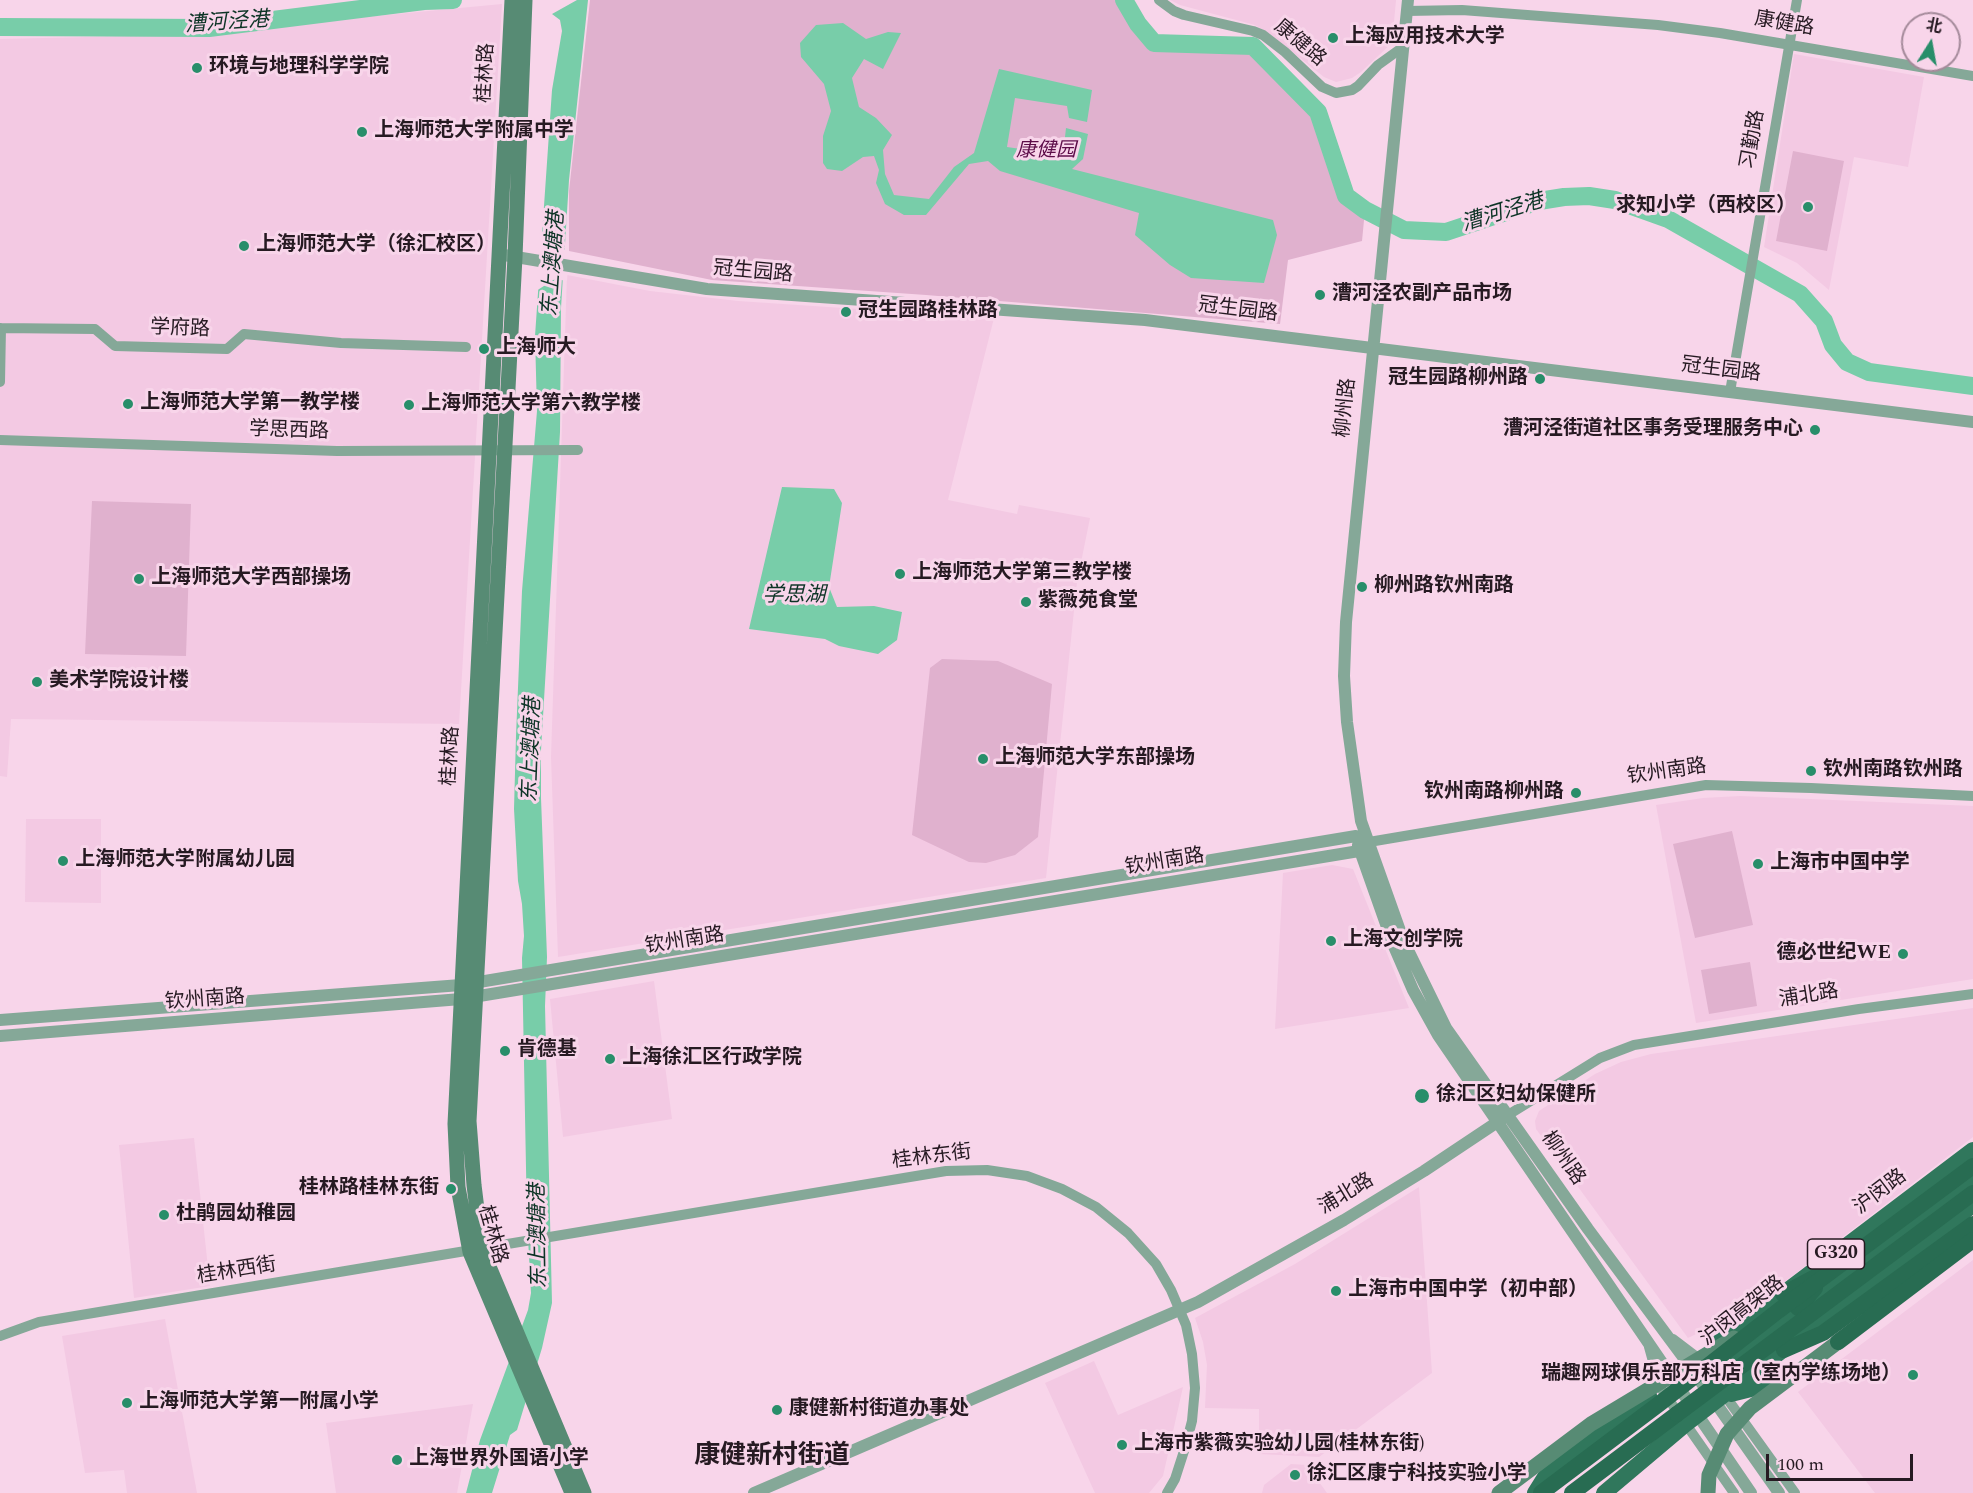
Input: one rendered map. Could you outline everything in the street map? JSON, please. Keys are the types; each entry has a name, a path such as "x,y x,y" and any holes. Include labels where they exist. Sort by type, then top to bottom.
{"highway":[{"path":"1797,1308 1833,1267 1973,1158"},
{"name":"沪闵高架路","path":"1541,1493 1778,1311 1973,1166"},
{"name":"沪闵高架路","path":"1572,1493 1973,1193"},
{"path":"1784,1350 1823,1334 1973,1224"},
{"path":"1838,1342 1973,1240"},
{"path":"1783,1294 1833,1267"}],"main road":[{"name":"桂林路","path":"512,0 488,450 468,991 469,1121 476,1251 508,1341 572,1493"},
{"name":"桂林路","path":"468,991 504,450 525,0"},
{"name":"沪闵路","path":"1535,1493 1550,1469 1973,1150"},
{"path":"1535,1493 1676,1398 1973,1176"},
{"path":"1604,1493 1692,1420 1973,1205"},
{"path":"1720,1399 1779,1382 1973,1240"},
{"name":"桂林路","path":"476,1251 514,1326 584,1493"},
{"path":"1499,1493 1591,1424 1778,1311"},
{"path":"1708,1493 1709,1475 1727,1434 1750,1408 1838,1342"},
{"path":"1715,1458 1715,1493"}],"street":[{"name":"康健路","path":"1159,0 1184,15 1263,35 1322,87 1336,93 1352,90 1358,86 1378,65 1403,47"},
{"name":"习勤路","path":"1730,392 1797,0"},
{"name":"康健路","path":"1408,5 1658,25 1789,44 1973,76"},
{"name":"柳州路","path":"1408,5 1347,610 1345,649 1347,723 1361,821 1404,942 1446,1028 1667,1335 1694,1362 1705,1377 1779,1493"},
{"name":"冠生园路","path":"498,254 707,289 1100,315 1973,422"},
{"name":"学府路","path":"1,328 95,329 115,346 227,349 244,334 341,343 466,347"},
{"path":"0,382 1,328"},
{"name":"学思西路","path":"0,440 337,452 572,450"},
{"name":"钦州南路","path":"0,1020 520,989 1359,850 1369,842 1652,793 1706,786 1811,788 1973,796"},
{"name":"柳州路","path":"1361,821 1356,836 1359,850 1393,944 1413,990 1438,1035 1649,1346 1666,1383 1676,1398 1751,1493"},
{"path":"1356,836 1369,842"},
{"name":"钦州南路","path":"0,1036 468,991 516,976 1356,836"},
{"name":"浦北路","path":"754,1493 1180,1310 1344,1220 1600,1058 1634,1045 1859,1009 1973,994"},
{"name":"桂林东街","path":"476,1251 946,1171 987,1170 1026,1176 1053,1185 1096,1208 1128,1233 1156,1264 1180,1310 1192,1354 1195,1388 1192,1421 1185,1448 1175,1479 1167,1493"},
{"name":"桂林西街","path":"0,1336 39,1322 476,1251"},
{"path":"1720,1399 1795,1493"},
{"path":"1692,1420 1734,1493"}],"shaded area":[{"name":"上海应用技术大学","path":"1170,0 1396,0 1392,43 1361,72 1352,78 1336,82 1324,77 1255,25 1180,5"},
{"name":"上海师范大学（徐汇校区）","path":"502,4 459,724 11,719 7,777 0,776 0,39 175,35"},
{"name":"求知小学（西校区）","path":"1794,54 1924,77 1908,167 1854,157 1829,290 1797,263 1764,247"},
{"path":"567,275 650,291 738,301 994,318 948,500 1017,514 1019,505 1090,518 1077,582 1046,878 558,957 551,757"},
{"name":"上海市中国中学","path":"1740,796 1973,806 1973,979 1696,1023 1656,805 1703,798"},
{"name":"上海师范大学附属幼儿园","path":"26,819 101,819 101,903 25,902"},
{"name":"上海文创学院","path":"1332,865 1353,869 1409,1008 1275,1029 1283,873"},
{"name":"上海徐汇区行政学院","path":"654,981 672,1119 563,1137 550,999"},
{"path":"1973,1008 1973,1137 1753,1306 1688,1338 1536,1129 1535,1121 1539,1111 1595,1074 1621,1062 1651,1054"},
{"name":"杜鹃园幼稚园","path":"194,1138 210,1286 134,1298 119,1145"},
{"name":"上海市中国中学（初中部）","path":"1419,1187 1432,1373 1319,1457 1259,1454 1259,1409 1205,1408 1207,1365 1203,1342 1195,1318 1295,1264"},
{"path":"1973,1260 1973,1493 1875,1493 1798,1392"},
{"name":"上海师范大学第一附属小学","path":"165,1319 197,1493 127,1493 124,1470 85,1473 62,1336"},
{"name":"上海市紫薇实验幼儿园(桂林东街)","path":"1094,1361 1118,1415 1183,1387 1163,1476 1149,1493 1095,1493 1045,1383"},
{"name":"上海世界外国语小学","path":"473,1404 457,1493 336,1493 326,1423"},
{"name":"徐汇区康宁科技实验小学","path":"1291,1464 1307,1465 1327,1493 1262,1493 1264,1485"}],"green space":[{"name":"康健园","path":"590,0 1124,0 1138,24 1154,42 1253,46 1318,112 1346,196 1365,210 1362,241 1288,260 1280,324 712,280 569,251 569,191"},
{"path":"1793,151 1844,161 1827,251 1776,241"},
{"name":"上海师范大学西部操场","path":"92,501 191,504 186,656 85,654"},
{"name":"上海师范大学东部操场","path":"942,659 998,661 1052,684 1038,837 1015,855 986,863 969,862 912,835 930,668"},
{"path":"1732,831 1753,925 1695,938 1673,844"},
{"path":"1750,962 1757,1006 1709,1014 1701,970"}],"water":[{"name":"东上澳塘港","path":"577,0 588,0 569,180 561,308 560,432 541,750 547,957 545,1006 552,1303 542,1348 517,1430 510,1435 492,1493 466,1493 480,1440 528,1310 531,1293 527,1220 522,958 524,936 514,809 516,736 522,591 537,411 535,336 552,90 562,31 560,20 552,14"},
{"path":"843,23 866,39 888,32 901,33 883,69 864,59 852,78 859,107 876,118 892,135 883,150 885,174 894,195 929,199 954,167 974,153 999,69 1092,90 1087,122 1069,118 1067,106 1015,98 1007,147 1063,155 1066,128 1088,134 1083,159 1072,169 1273,220 1277,235 1264,283 1191,278 1170,265 1135,235 1139,213 1000,171 988,161 969,164 926,215 904,215 885,204 876,183 879,170 874,156 863,157 842,171 827,169 823,163 823,136 831,111 824,84 801,57 800,43 816,25"},
{"name":"学思湖","path":"782,487 834,489 842,503 829,587 837,607 874,606 902,612 897,640 878,654 839,646 825,639 749,629"}],"pier":[{"path":"540,228 542,236 550,244 569,252 567,281 555,279 536,291"}],"waterway":[{"name":"漕河泾港","path":"0,27 209,28 424,1 453,0"},
{"name":"漕河泾港","path":"1124,0 1138,24 1154,43 1253,46 1318,112 1346,196 1365,210 1404,230 1446,232 1539,201 1564,197 1589,196 1615,200 1668,219 1800,294 1824,321 1833,345 1847,362 1869,372 1973,386"}],"place":[{"name":"上海应用技术大学","path":"1333,38"},
{"name":"环境与地理科学学院","path":"197,68"},
{"name":"上海师范大学附属中学","path":"362,132"},
{"name":"求知小学（西校区）","path":"1808,207"},
{"name":"上海师范大学（徐汇校区）","path":"244,246"},
{"name":"漕河泾农副产品市场","path":"1320,295"},
{"name":"冠生园路桂林路","path":"846,312"},
{"name":"上海师大","path":"484,349"},
{"name":"冠生园路柳州路","path":"1540,379"},
{"name":"上海师范大学第一教学楼","path":"128,404"},
{"name":"上海师范大学第六教学楼","path":"409,405"},
{"name":"漕河泾街道社区事务受理服务中心","path":"1815,430"},
{"name":"上海师范大学第三教学楼","path":"900,574"},
{"name":"上海师范大学西部操场","path":"139,579"},
{"name":"柳州路钦州南路","path":"1362,587"},
{"name":"紫薇苑食堂","path":"1026,602"},
{"name":"美术学院设计楼","path":"37,682"},
{"name":"上海师范大学东部操场","path":"983,759"},
{"name":"钦州南路钦州路","path":"1811,771"},
{"name":"钦州南路柳州路","path":"1576,793"},
{"name":"上海师范大学附属幼儿园","path":"63,861"},
{"name":"上海市中国中学","path":"1758,864"},
{"name":"上海文创学院","path":"1331,941"},
{"name":"德必世纪WE","path":"1903,954"},
{"name":"肯德基","path":"505,1051"},
{"name":"上海徐汇区行政学院","path":"610,1059"},
{"name":"徐汇区妇幼保健所","path":"1422,1096"},
{"name":"桂林路桂林东街","path":"451,1189"},
{"name":"杜鹃园幼稚园","path":"164,1215"},
{"name":"上海市中国中学（初中部）","path":"1336,1291"},
{"name":"瑞趣网球俱乐部万科店（室内学练场地）","path":"1913,1375"},
{"name":"上海师范大学第一附属小学","path":"127,1403"},
{"name":"康健新村街道办事处","path":"777,1410"},
{"name":"上海市紫薇实验幼儿园(桂林东街)","path":"1122,1445"},
{"name":"上海世界外国语小学","path":"397,1460"},
{"name":"徐汇区康宁科技实验小学","path":"1295,1475"}],"district":[{"name":"康健新村街道","path":"772,1458"}]}
